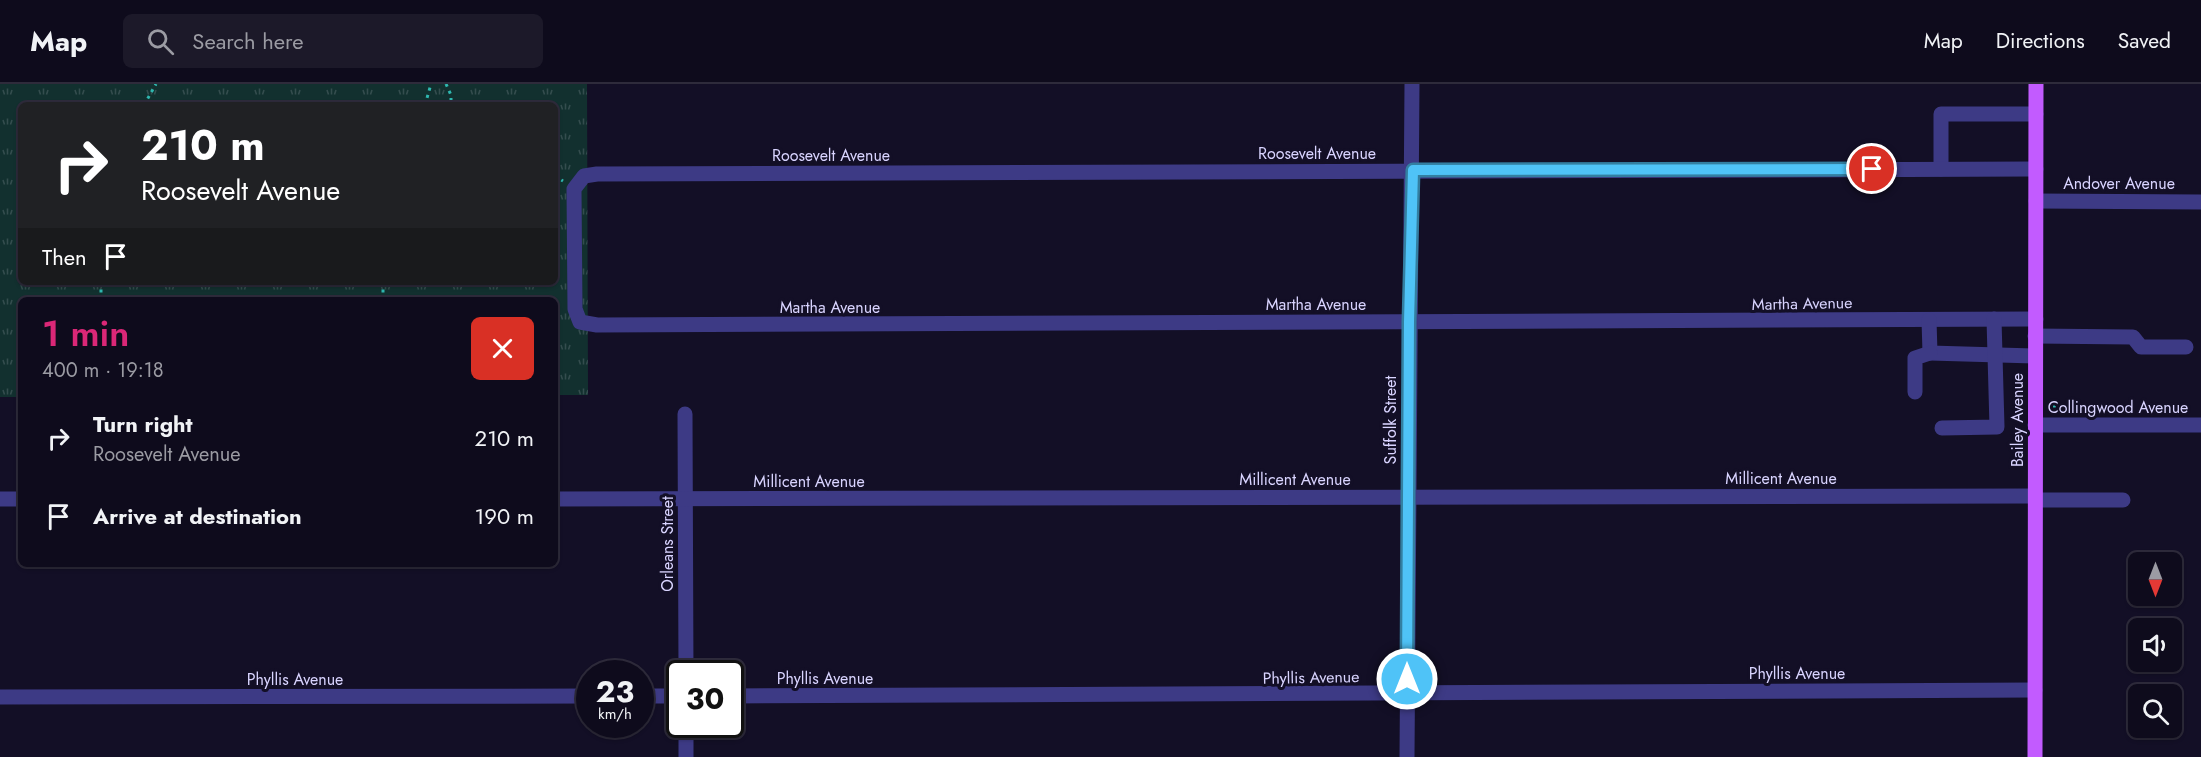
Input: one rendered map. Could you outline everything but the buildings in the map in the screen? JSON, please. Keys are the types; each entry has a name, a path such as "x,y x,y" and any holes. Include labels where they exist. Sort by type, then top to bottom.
{"main road":[{"name":"Bailey Avenue","path":"2035,757 2036,84"}],"street":[{"name":"Suffolk Street","path":"1407,757 1407,497 1413,170 1412,84"},
{"path":"1941,169 1941,114 2036,114"},
{"name":"Roosevelt Avenue","path":"597,325 580,322 575,309 574,189 584,176 597,174 2036,169"},
{"name":"Andover Avenue","path":"2036,201 2201,202"},
{"name":"Martha Avenue","path":"597,325 2036,319"},
{"path":"1929,320 1930,353"},
{"path":"1942,428 1997,427 1994,320"},
{"path":"2036,336 2133,337 2141,347 2186,347"},
{"path":"1915,392 1915,358 1930,353 2036,356"},
{"name":"Orleans Street","path":"685,414 686,660"},
{"name":"Collingwood Avenue","path":"2035,425 2201,425"},
{"name":"Millicent Avenue","path":"558,499 1407,497 2123,500"},
{"path":"0,499 18,499"},
{"name":"Phyllis Avenue","path":"744,696 2036,690"},
{"name":"Phyllis Avenue","path":"0,697 576,696"},
{"path":"686,738 686,757"}],"path":[{"path":"146,102 156,84"},
{"path":"426,102 431,84"},
{"path":"446,84 451,94 451,102"}],"green space":[{"path":"0,84 587,84 588,395 558,395 558,297 18,297 18,397 0,397"}],"route":[{"path":"1407,679 1409,322 1413,170 1872,169"}]}
